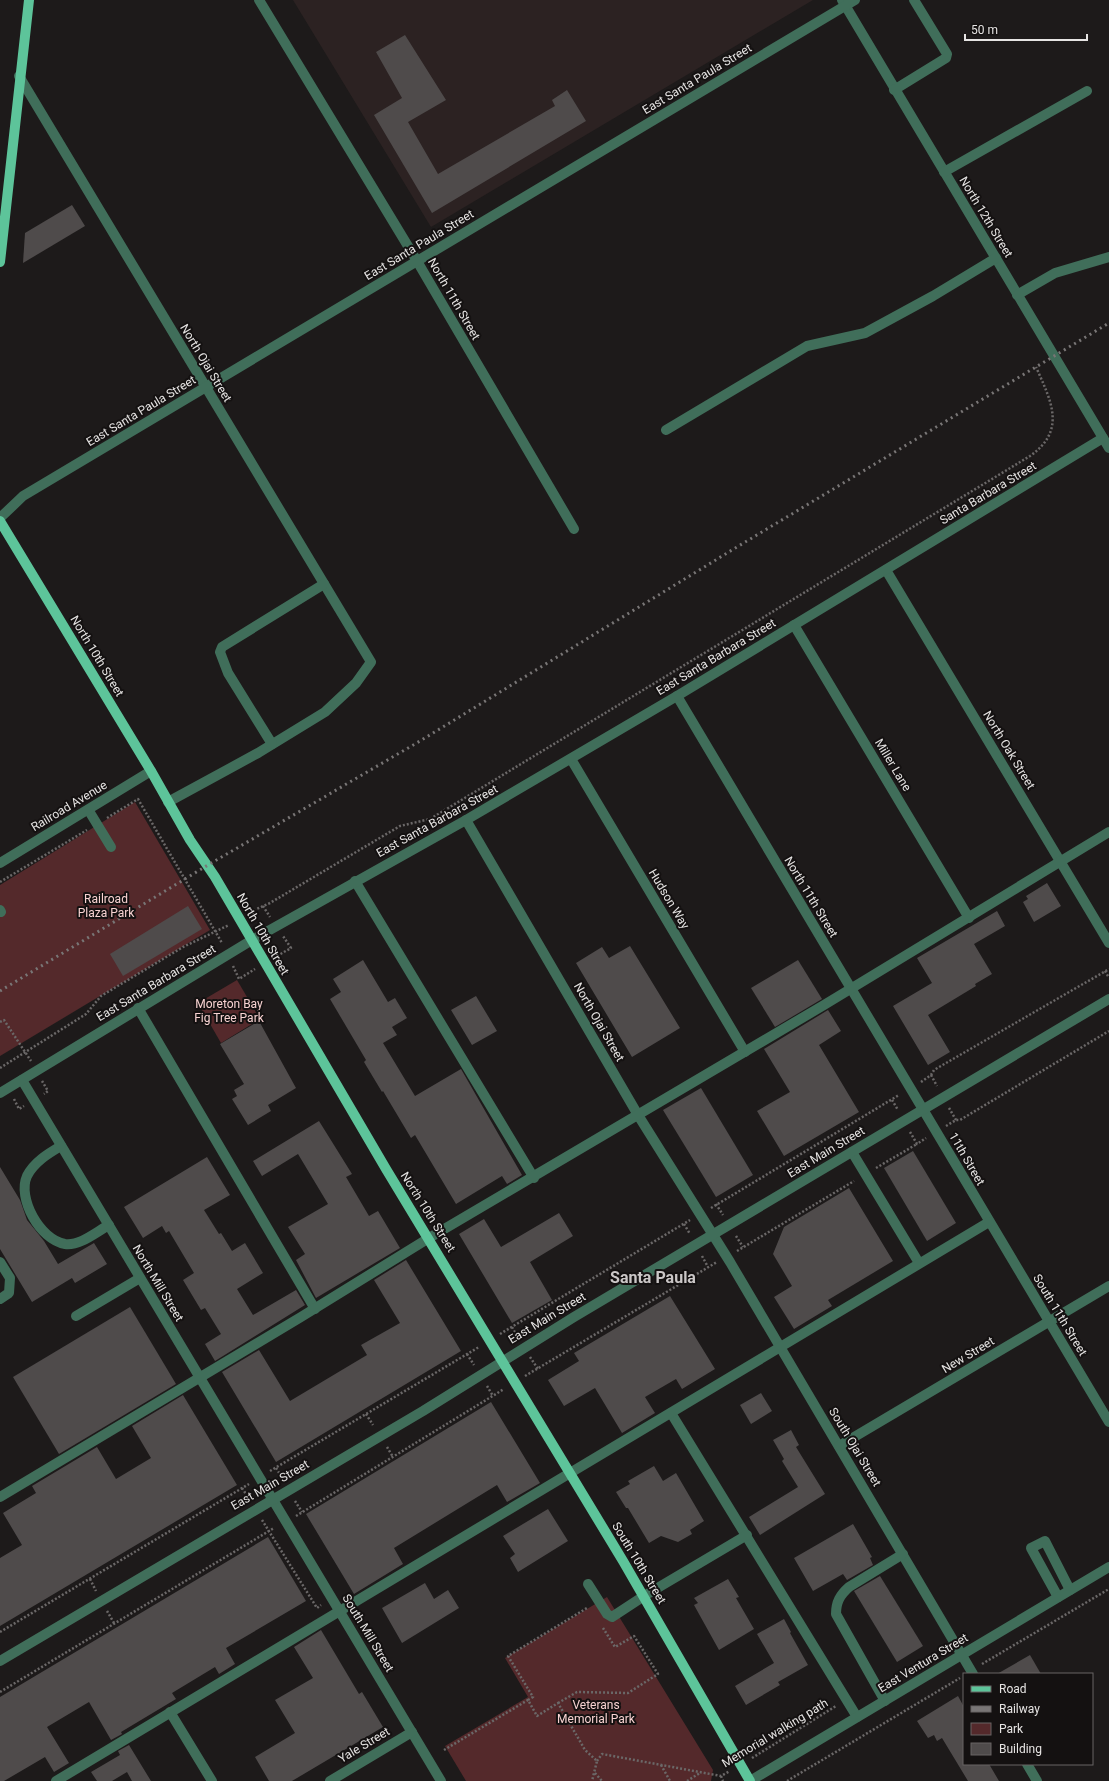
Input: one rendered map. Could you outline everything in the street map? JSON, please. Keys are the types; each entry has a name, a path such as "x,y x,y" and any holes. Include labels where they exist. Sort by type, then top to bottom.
{"main road":[{"path":"0,262 19,76 29,0"},
{"name":"North 10th Street","path":"0,521 252,940 342,1095 503,1360"},
{"name":"South 10th Street","path":"503,1360 644,1596 750,1781"}],"street":[{"name":"North 11th Street","path":"260,0 417,261 574,529"},
{"name":"East Santa Paula Street","path":"0,518 23,496 417,261 844,3 855,0"},
{"path":"894,90 946,58 947,54 914,0"},
{"name":"North 12th Street","path":"844,3 894,90 1109,448"},
{"name":"North Ojai Street","path":"19,76 371,662 356,683 342,698 324,712 272,744"},
{"path":"944,172 1087,91"},
{"path":"1017,295 1055,273 1109,257"},
{"path":"666,430 807,346 865,333 934,296 996,258"},
{"name":"Santa Barbara Street","path":"886,570 1103,438"},
{"name":"East Santa Barbara Street","path":"0,1093 252,940 466,820 571,759 886,570"},
{"name":"North Oak Street","path":"886,570 1109,943"},
{"path":"168,802 272,744 228,673 220,652 222,647 324,584"},
{"name":"Miller Lane","path":"794,625 969,918"},
{"name":"North 11th Street","path":"677,696 923,1110"},
{"name":"Hudson Way","path":"571,759 744,1052"},
{"name":"Railroad Avenue","path":"0,863 89,811 151,771"},
{"path":"89,811 111,847"},
{"name":"North Ojai Street","path":"466,820 638,1115 713,1235"},
{"path":"0,1497 314,1309 429,1238 534,1178 969,918 1109,832"},
{"path":"355,881 534,1178"},
{"name":"East Main Street","path":"0,1661 423,1411 503,1360 1109,999"},
{"path":"138,1008 314,1309"},
{"name":"North Mill Street","path":"22,1080 273,1499"},
{"name":"11th Street","path":"923,1110 989,1222"},
{"path":"61,1146 41,1158 27,1175 25,1187 26,1197 32,1214 45,1234 64,1244 76,1243 108,1225"},
{"path":"852,1152 919,1263"},
{"path":"56,1781 339,1610 570,1474 596,1456 671,1413 780,1346 989,1222"},
{"name":"South 11th Street","path":"989,1222 1109,1422"},
{"name":"South Ojai Street","path":"713,1235 972,1673"},
{"path":"0,1262 10,1278 9,1293 0,1299"},
{"path":"76,1316 140,1278"},
{"name":"New Street","path":"839,1446 1109,1286"},
{"path":"671,1413 857,1717"},
{"name":"South Mill Street","path":"273,1499 441,1781"},
{"path":"588,1584 609,1617 612,1618 644,1596 747,1535"},
{"path":"1058,1597 1031,1548 1045,1541 1070,1590"},
{"path":"885,1701 836,1614 836,1605 841,1594 849,1587 903,1554"},
{"name":"East Ventura Street","path":"750,1781 1109,1567"},
{"path":"170,1712 212,1781"},
{"name":"Yale Street","path":"330,1781 412,1732"},
{"path":"1028,1765 1038,1781"}],"path":[{"path":"256,908 270,903 400,826 430,818 1030,456 1042,445 1051,430 1053,421 1051,402 1036,367"},
{"path":"0,1068 86,1014 101,996 183,947 223,928"},
{"path":"1105,971 1109,978"},
{"path":"0,1022 4,1020 26,1053"},
{"path":"956,1120 960,1120 1109,1031"},
{"path":"743,1247 917,1144"},
{"path":"538,1369 708,1267"},
{"path":"302,1512 493,1396"},
{"path":"0,1632 242,1488"},
{"path":"0,1692 269,1531 317,1608"},
{"path":"984,1663 1109,1589"},
{"path":"444,1750 533,1697 508,1656 590,1606"},
{"path":"528,1700 537,1716 577,1692 628,1693 658,1674 634,1636 615,1647 601,1624"},
{"path":"787,1781 958,1679"},
{"name":"Memorial walking path","path":"597,1761 602,1754 721,1776 846,1700"},
{"path":"558,1703 585,1750 597,1761 592,1781"},
{"path":"661,1765 670,1781"},
{"path":"594,1772 602,1781"},
{"path":"687,1781 701,1772"},
{"path":"721,1776 723,1781"}],"shaded area":[{"path":"293,0 813,0 431,227"}],"green space":[{"name":"Railroad Plaza Park","path":"135,802 210,930 0,1056 0,885"},
{"name":"Moreton Bay Fig Tree Park","path":"237,980 260,1019 221,1043 198,1003"},
{"name":"Veterans Memorial Park","path":"607,1597 713,1770 711,1781 466,1781 445,1746 528,1697 505,1658"}],"building":[{"path":"405,35 446,100 408,122 438,174 555,106 552,100 567,90 586,121 432,213 374,115 402,98 376,52"},
{"path":"72,205 85,226 23,263 25,233"},
{"path":"1047,883 1061,906 1034,922 1023,902 1028,899 1026,896"},
{"path":"188,906 202,929 123,976 110,954"},
{"path":"997,911 1005,926 974,944 992,974 975,984 976,986 928,1015 950,1052 928,1065 893,1006 932,983 917,958"},
{"path":"630,946 680,1028 632,1057 576,963 602,947 609,958"},
{"path":"363,960 388,1002 395,998 407,1018 392,1027 397,1035 383,1043 415,1096 461,1069 522,1175 507,1184 502,1176 456,1204 415,1135 411,1138 383,1091 382,1092 364,1062 366,1060 330,999 341,992 333,979"},
{"path":"798,960 822,999 775,1027 751,988"},
{"path":"476,996 497,1031 472,1045 451,1010"},
{"path":"828,1010 841,1031 819,1045 859,1112 784,1156 757,1111 790,1092 764,1049"},
{"path":"259,1021 296,1088 268,1105 271,1111 248,1125 232,1099 237,1096 234,1090 244,1084 220,1044"},
{"path":"701,1088 753,1175 716,1197 663,1110"},
{"path":"319,1121 352,1174 346,1177 369,1216 378,1211 400,1248 316,1298 296,1260 305,1254 288,1227 328,1204 298,1154 262,1176 253,1161"},
{"path":"913,1151 956,1223 927,1241 884,1168"},
{"path":"207,1157 230,1195 204,1210 232,1251 245,1243 263,1273 237,1289 253,1315 296,1290 305,1305 215,1361 205,1344 221,1334 205,1308 201,1310 183,1280 194,1273 169,1231 166,1233 162,1226 143,1238 124,1207"},
{"path":"0,1167 20,1200 27,1220 44,1241 58,1264 94,1243 107,1264 75,1283 72,1278 32,1302 0,1249"},
{"path":"849,1188 893,1261 828,1300 832,1306 794,1329 774,1297 792,1286 773,1254 784,1227"},
{"path":"559,1213 573,1236 530,1262 552,1300 512,1323 459,1234 484,1219 501,1247"},
{"path":"406,1260 461,1351 276,1462 222,1372 259,1350 290,1401 367,1355 361,1345 400,1323 374,1280"},
{"path":"670,1296 715,1369 682,1389 676,1379 645,1397 655,1413 622,1433 595,1388 564,1406 548,1380 579,1361 574,1353"},
{"path":"130,1307 176,1384 59,1454 13,1377"},
{"path":"761,1393 772,1411 751,1424 740,1405"},
{"path":"183,1395 237,1485 0,1626 0,1558 22,1545 3,1513 36,1493 32,1486 97,1447 116,1479 151,1458 132,1426"},
{"path":"491,1402 540,1483 507,1502 497,1485 394,1548 403,1564 354,1594 306,1514"},
{"path":"791,1430 799,1445 796,1447 825,1494 760,1535 749,1517 798,1487 782,1461 784,1459 773,1440"},
{"path":"654,1466 663,1481 676,1473 704,1521 690,1530 692,1534 678,1542 661,1536 649,1543 628,1508 626,1508 616,1492 630,1484 628,1481"},
{"path":"548,1509 568,1541 518,1572 510,1558 515,1554 503,1536"},
{"path":"853,1524 872,1557 870,1558 873,1565 847,1580 843,1574 813,1591 794,1558"},
{"path":"268,1537 306,1601 226,1648 235,1664 219,1674 215,1667 172,1693 176,1699 121,1732 122,1734 111,1740 89,1702 47,1727 69,1763 54,1772 45,1757 4,1781 0,1781 0,1697"},
{"path":"880,1576 923,1646 897,1662 854,1591"},
{"path":"728,1579 739,1597 736,1598 754,1629 719,1650 694,1605 698,1603 694,1598"},
{"path":"425,1583 434,1599 448,1590 459,1608 402,1643 382,1608"},
{"path":"784,1619 808,1665 778,1682 780,1685 746,1705 735,1686 774,1663 757,1634"},
{"path":"321,1630 359,1694 362,1692 383,1727 292,1781 269,1781 255,1757 295,1733 275,1700 313,1678 294,1647"},
{"path":"1030,1655 1040,1673 999,1673"},
{"path":"958,1696 963,1705 963,1765 990,1765 999,1781 968,1781 942,1738 937,1741 934,1735 928,1738 917,1721"},
{"path":"129,1745 151,1781 132,1781 127,1772 112,1781 97,1781 91,1772 120,1755 118,1751"}],"railway":[{"path":"0,991 208,865 420,741 732,550 1109,323"}],"district":[{"name":"Santa Paula","path":"653,1277"}]}
